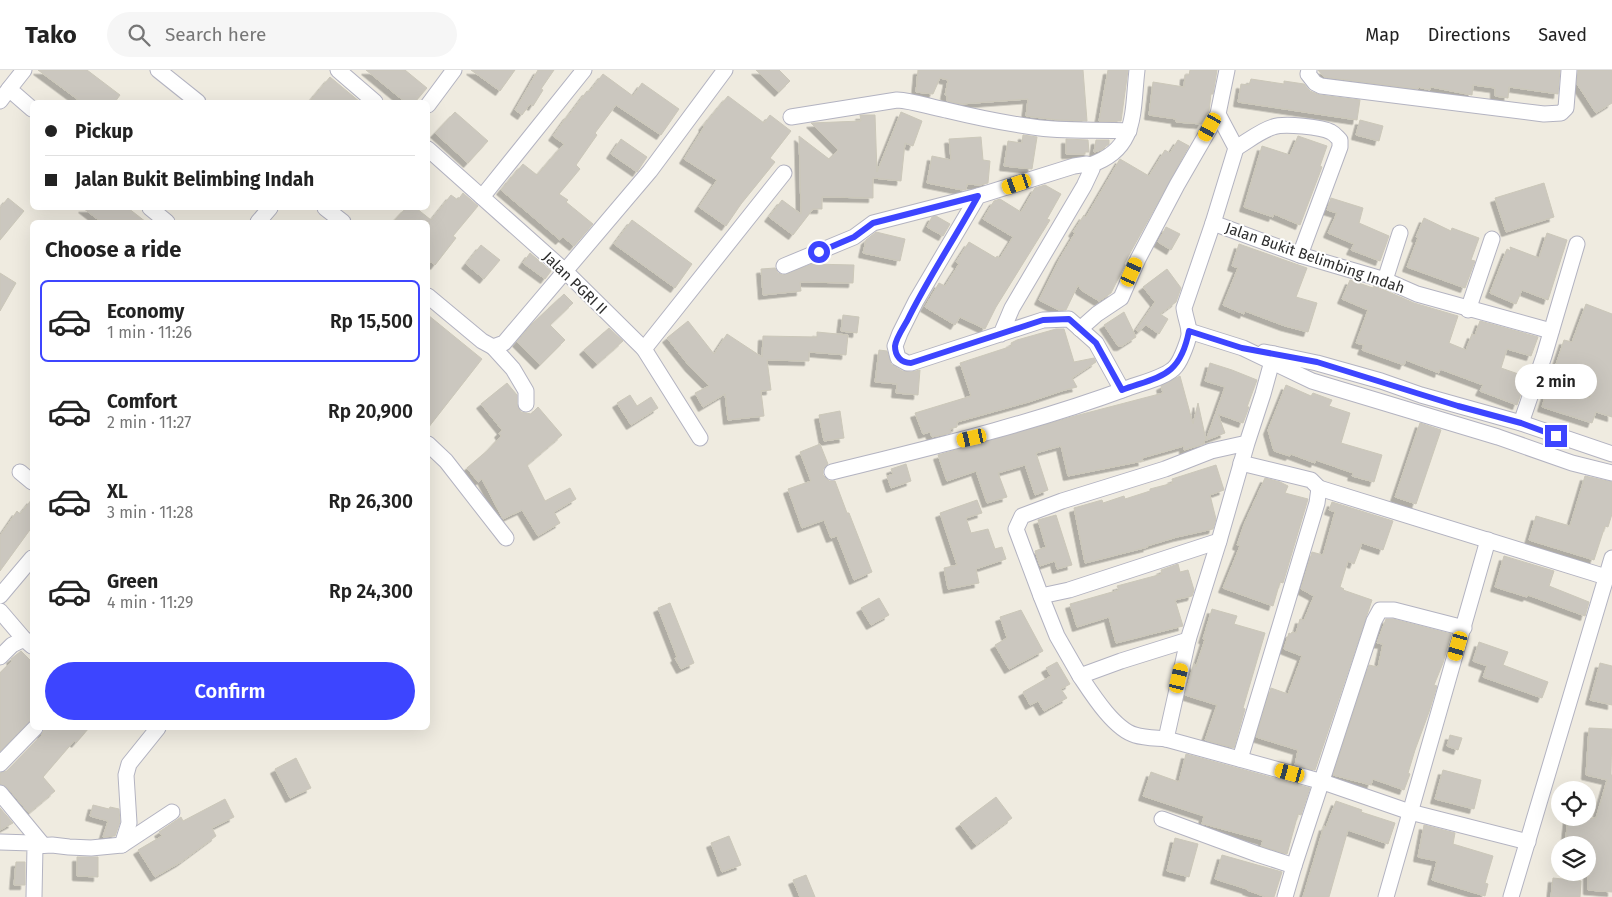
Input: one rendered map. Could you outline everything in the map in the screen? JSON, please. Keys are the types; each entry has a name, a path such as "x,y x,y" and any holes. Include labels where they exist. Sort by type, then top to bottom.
{"street":[{"path":"24,70 5,95 30,107"},
{"path":"158,70 196,100"},
{"path":"338,70 373,100"},
{"path":"430,101 454,70"},
{"path":"482,197 584,70"},
{"path":"493,347 504,343 650,171 725,70"},
{"path":"784,266 854,237 873,223 978,196 1074,166 1090,165 1102,161 1121,146 1129,131 1137,70"},
{"path":"1080,329 1097,314 1121,298 1138,259 1172,194 1218,114 1227,70"},
{"path":"1309,70 1308,74 1315,83 1321,86 1544,114 1561,113 1566,108 1569,70"},
{"path":"791,118 897,100 914,101 953,112 1035,128 1081,131 1129,131"},
{"path":"1218,114 1236,148"},
{"path":"1213,223 1236,148 1275,126 1284,125 1326,130 1334,133 1340,140 1340,147 1300,255"},
{"name":"Jalan PGRI II","path":"430,151 565,271 644,349 700,438"},
{"path":"1002,334 1012,308 1084,186 1092,169 1090,165"},
{"path":"644,349 784,173"},
{"path":"978,196 916,301 895,346 898,358 906,363 911,363 1043,320 1069,319 1096,343 1122,390"},
{"path":"152,210 165,220"},
{"path":"260,220 268,210"},
{"path":"327,210 340,220"},
{"name":"Jalan Bukit Belimbing Indah","path":"1189,331 1184,308 1213,223 1300,255 1385,280 1417,294 1468,310 1515,320 1551,331"},
{"path":"1385,280 1400,233"},
{"path":"1468,310 1492,239"},
{"path":"1521,423 1577,244"},
{"path":"430,298 493,347 513,369 526,391 526,404"},
{"path":"832,472 1004,429 1089,403 1164,374 1176,366 1187,343 1189,331 1272,358 1312,381 1612,473"},
{"path":"1272,358 1317,362 1430,398 1521,423 1612,454"},
{"path":"1166,739 1188,640 1263,394 1272,358"},
{"path":"1247,443 1211,451 1165,468 1062,500 1022,516 1016,529 1057,636 1098,703 1115,722 1134,735 1166,739 1240,759 1323,782 1410,812 1528,842"},
{"path":"430,446 446,461 506,538"},
{"path":"1241,464 1311,480 1319,488 1606,577"},
{"path":"20,472 30,480"},
{"path":"1240,759 1317,503 1319,488"},
{"path":"1386,897 1488,540"},
{"path":"1041,596 1069,590 1219,541"},
{"path":"1511,897 1612,558"},
{"path":"0,596 30,560"},
{"path":"1285,897 1374,621 1380,610 1394,610 1464,628"},
{"path":"0,611 28,643"},
{"path":"1080,676 1120,661 1188,640"},
{"path":"0,657 12,645 28,643"},
{"path":"0,764 33,730"},
{"path":"122,845 130,823 126,776 129,764 156,730"},
{"path":"0,793 39,846 34,897"},
{"path":"0,842 91,848 122,845 172,812"},
{"path":"1162,819 1294,866"}],"building":[{"path":"38,70 87,70 120,95 116,100 78,100"},
{"path":"366,70 405,70 427,88 417,100 403,100"},
{"path":"471,70 515,70 500,91"},
{"path":"538,70 554,70 541,89 543,90 533,106 530,104 522,115 515,110"},
{"path":"756,70 779,70 790,81 779,92"},
{"path":"918,70 1083,70 1087,121 1026,116 1028,99 961,104 947,101 947,96 945,95 948,80 940,78 933,94 916,92"},
{"path":"1108,70 1128,70 1121,121 1099,121"},
{"path":"1190,70 1217,70 1209,111 1201,124 1176,122 1176,119 1149,115 1153,82 1184,87 1185,75 1189,75"},
{"path":"1318,70 1560,70 1558,94 1509,87 1508,98 1495,96 1495,88 1473,85 1472,95 1431,87 1430,90 1418,87 1418,89 1324,77"},
{"path":"1578,70 1612,70 1612,103 1596,113 1577,84"},
{"path":"603,74 633,96 642,83 679,109 661,135 616,105 595,133 597,135 576,165 580,169 559,194 593,224 574,246 563,237 560,240 501,190 523,164 537,175 564,144 553,136 587,91 589,92"},
{"path":"330,77 358,100 311,100"},
{"path":"1251,79 1284,84 1284,81 1304,84 1310,91 1320,95 1360,100 1357,120 1238,102 1241,84 1249,85"},
{"path":"728,96 764,123 770,115 791,131 770,158 775,162 726,226 699,207 717,180 684,159 703,126"},
{"path":"455,112 488,141 468,163 435,133"},
{"path":"901,112 922,121 913,146 905,143 901,181 873,178 873,198 822,197 822,209 813,209 793,235 769,217 782,200 801,214 799,136 829,159 838,150 811,123 861,121 860,115 875,115 877,172"},
{"path":"1360,120 1383,126 1379,141 1356,135"},
{"path":"1023,135 1037,137 1032,169 1004,166 1008,141 1022,143"},
{"path":"1298,136 1327,146 1320,166 1322,167 1300,225 1274,214 1273,217 1244,207 1262,146 1290,155"},
{"path":"981,137 983,160 990,161 988,183 980,185 967,184 966,190 962,190 927,183 932,156 951,160 949,139"},
{"path":"621,139 647,157 637,172 611,154"},
{"path":"1066,139 1088,140 1089,152 1085,152 1085,154 1066,154"},
{"path":"1096,140 1109,140 1109,144 1101,150 1094,152"},
{"path":"1178,140 1189,146 1124,264 1111,293 1099,301 1081,290 1078,285 1066,310 1059,310 1039,300 1075,233 1073,232 1084,215 1086,217 1120,159 1149,176 1165,150 1170,153"},
{"path":"1544,183 1554,217 1506,232 1495,198"},
{"path":"1045,185 1061,194 1047,219 1050,220 996,307 985,329 960,317 955,325 925,307 939,283 945,286 959,264 956,262 969,242 996,258 997,256 1000,258 1013,237 983,219 994,201 1000,199 1021,212 1035,188"},
{"path":"463,193 478,206 453,236 456,238 435,265 430,261 430,220 395,220 404,210 418,210 431,220 451,195 458,200"},
{"path":"8,198 24,211 0,240 0,208"},
{"path":"1331,198 1363,208 1359,223 1389,236 1380,261 1351,250 1354,244 1328,233 1337,213 1327,210"},
{"path":"86,210 131,210 143,220 98,220"},
{"path":"936,216 950,224 943,236 927,227 932,217"},
{"path":"1424,218 1451,231 1452,228 1479,238 1471,260 1475,261 1465,288 1407,267"},
{"path":"632,220 692,264 675,288 614,244"},
{"path":"1166,227 1180,234 1171,250 1158,242"},
{"path":"876,232 905,239 900,261 863,253 866,240"},
{"path":"1547,233 1567,240 1548,300 1522,290 1516,304 1490,293 1507,249 1511,251 1510,247 1539,258"},
{"path":"1239,244 1307,268 1296,297 1317,303 1308,332 1285,326 1245,311 1244,314 1223,305 1238,268 1232,266"},
{"path":"481,245 500,260 484,279 466,264"},
{"path":"530,253 551,271 545,279 523,263"},
{"path":"812,264 854,265 853,283 800,282 801,291 763,295 761,269 775,268 778,273 783,275"},
{"path":"1167,269 1181,288 1176,302 1160,314 1168,319 1159,334 1146,325 1138,332 1136,330 1155,302 1143,287"},
{"path":"0,273 16,283 0,311"},
{"path":"1350,280 1373,288 1374,286 1414,303 1458,316 1449,343 1466,350 1472,334 1475,335 1480,321 1538,337 1531,356 1507,349 1501,368 1527,377 1517,405 1480,391 1483,385 1440,369 1439,373 1406,360 1404,365 1362,350 1364,345 1356,343 1368,310 1342,299"},
{"path":"564,294 573,303 550,325 565,340 540,365 517,342 532,324"},
{"path":"1586,304 1612,314 1612,417 1596,412 1592,423 1542,407 1549,384 1590,398 1597,376 1556,364 1564,340 1572,342"},
{"path":"1124,312 1136,337 1122,346 1118,346 1104,325"},
{"path":"843,315 859,317 857,333 841,331"},
{"path":"430,317 482,359 430,425"},
{"path":"688,321 714,354 727,334 762,357 763,336 817,337 817,332 848,335 846,355 809,352 809,361 767,360 771,390 761,391 764,416 728,420 725,394 703,407 695,393 709,386 690,367 667,338"},
{"path":"609,328 623,341 597,364 584,350"},
{"path":"1056,329 1064,329 1074,362 1094,358 1096,362 1072,378 1077,387 957,422 957,427 950,429 951,433 932,437 930,432 923,434 915,413 971,396 960,363 1012,346 1011,343 1017,340"},
{"path":"879,350 887,351 891,364 902,371 920,370 918,395 896,393 897,384 875,382"},
{"path":"1210,363 1257,380 1243,423 1218,414 1225,433 1204,441 1204,444 1184,450 1184,446 1142,458 1143,461 1068,476 1061,446 1036,453 1048,490 1035,495 1025,465 998,473 1007,497 987,503 976,471 947,481 938,455 1163,393 1161,386 1180,376 1193,424 1198,403 1206,440 1225,387 1205,381"},
{"path":"507,383 517,395 517,404 521,412 531,414 538,407 562,435 527,465 545,501 570,488 576,499 554,512 560,523 538,536 522,510 503,519 482,479 478,482 467,468 501,436 499,433 502,430 481,404"},
{"path":"1286,385 1311,396 1313,393 1332,400 1329,406 1350,413 1341,443 1382,455 1374,482 1352,476 1353,473 1316,460 1315,463 1291,454 1290,456 1274,451 1268,430"},
{"path":"630,395 637,406 651,397 658,408 631,425 617,403"},
{"path":"840,411 844,438 824,441 819,415"},
{"path":"1420,423 1441,430 1416,504 1395,497"},
{"path":"820,444 828,464 823,469 823,475 829,481 835,481 872,572 854,580 837,536 831,538 824,520 802,528 788,489 811,481 800,452"},
{"path":"906,464 911,481 891,488 887,476 893,474 891,469"},
{"path":"1216,465 1224,490 1210,495 1216,519 1213,529 1177,537 1148,547 1085,563 1074,508 1102,500 1103,503 1124,496 1125,499 1150,491 1150,489 1173,483 1172,479"},
{"path":"1585,476 1612,482 1612,514 1608,527 1605,526 1594,560 1529,540 1536,516 1570,526"},
{"path":"1265,478 1288,486 1285,493 1308,499 1283,583 1280,582 1273,606 1223,588 1240,546 1237,545 1245,522"},
{"path":"977,500 982,513 966,518 971,533 988,529 995,549 1002,547 1006,559 976,569 979,583 948,589 944,568 957,565 940,513"},
{"path":"30,502 30,530 0,571 0,536 17,511 20,514"},
{"path":"1332,502 1393,521 1383,550 1362,543 1354,564 1348,561 1340,587 1343,590 1372,600 1315,770 1295,765 1298,750 1256,737 1271,688 1288,694 1302,656 1284,649 1289,633 1296,633 1300,619 1304,620 1314,596 1301,589 1312,552 1323,555 1335,512 1329,510"},
{"path":"1056,515 1072,565 1057,569 1055,561 1040,566 1035,551 1046,547 1038,520"},
{"path":"1504,556 1554,571 1549,586 1589,602 1585,616 1528,595 1527,597 1495,587"},
{"path":"1178,564 1180,572 1188,570 1194,590 1192,596 1175,600 1183,626 1116,643 1109,617 1077,627 1070,604 1119,590 1117,586 1162,574 1161,570"},
{"path":"879,598 889,615 871,625 861,608"},
{"path":"670,603 694,663 681,669 675,658 677,657 658,608"},
{"path":"1212,609 1237,616 1234,624 1265,633 1243,708 1245,709 1234,748 1205,740 1217,705 1185,695 1194,663 1196,667 1205,639 1203,639"},
{"path":"1021,610 1043,651 1009,669 995,645 1007,638 1000,617"},
{"path":"1386,619 1393,619 1451,634 1443,663 1434,685 1437,686 1415,750 1408,773 1410,774 1404,790 1373,779 1371,785 1333,775 1369,665 1378,667 1383,644 1377,643"},
{"path":"1479,642 1508,652 1503,665 1548,682 1542,698 1483,677 1487,666 1473,661"},
{"path":"21,651 30,660 30,721 0,751 0,673 12,661 11,659"},
{"path":"1057,662 1070,684 1061,689 1067,698 1044,711 1038,701 1030,705 1023,692 1051,676 1046,668"},
{"path":"1600,663 1612,666 1612,705 1590,700"},
{"path":"1589,728 1612,729 1612,892 1588,890 1588,881 1596,881 1596,836 1566,836 1567,826 1596,826 1596,818 1607,780 1586,775"},
{"path":"43,730 87,730 76,743 74,741 43,777 55,791 29,813 7,787 0,784 0,773 7,771 42,735"},
{"path":"1450,735 1462,738 1458,750 1447,746"},
{"path":"1186,754 1310,788 1301,815 1298,814 1287,854 1261,846 1263,840 1202,824 1204,816 1143,796 1151,772 1179,782"},
{"path":"296,758 311,788 290,798 275,769"},
{"path":"1443,770 1481,780 1474,809 1435,799"},
{"path":"996,797 1012,818 976,845 960,824"},
{"path":"225,799 234,817 212,828 216,836 181,862 155,877 138,850 162,836 159,832 181,817 183,821"},
{"path":"1336,801 1362,810 1361,812 1395,823 1388,844 1348,830 1329,897 1303,897 1324,826 1326,827"},
{"path":"93,805 109,809 110,807 119,809 120,822 115,836 103,837 108,821 90,816"},
{"path":"0,808 13,823 0,830"},
{"path":"1424,825 1455,833 1453,844 1493,856 1485,883 1488,884 1485,896 1432,880 1437,861 1418,857"},
{"path":"729,836 741,865 722,872 711,843"},
{"path":"1175,838 1198,844 1189,877 1167,871"},
{"path":"1222,855 1282,872 1274,897 1266,897 1215,879"},
{"path":"77,857 98,857 98,877 77,876"},
{"path":"16,862 25,862 25,885 14,885"},
{"path":"806,875 815,897 800,897 793,880"},
{"path":"1553,881 1581,881 1580,897 1551,897"}],"route":[{"path":"819,252 854,237 873,223 978,196 916,301 900,333 895,346 898,358 906,363 971,345 1043,320 1069,319 1096,343 1122,390 1164,374 1176,366 1187,343 1189,331 1242,348 1317,362 1458,406 1521,423 1556,436"}]}
